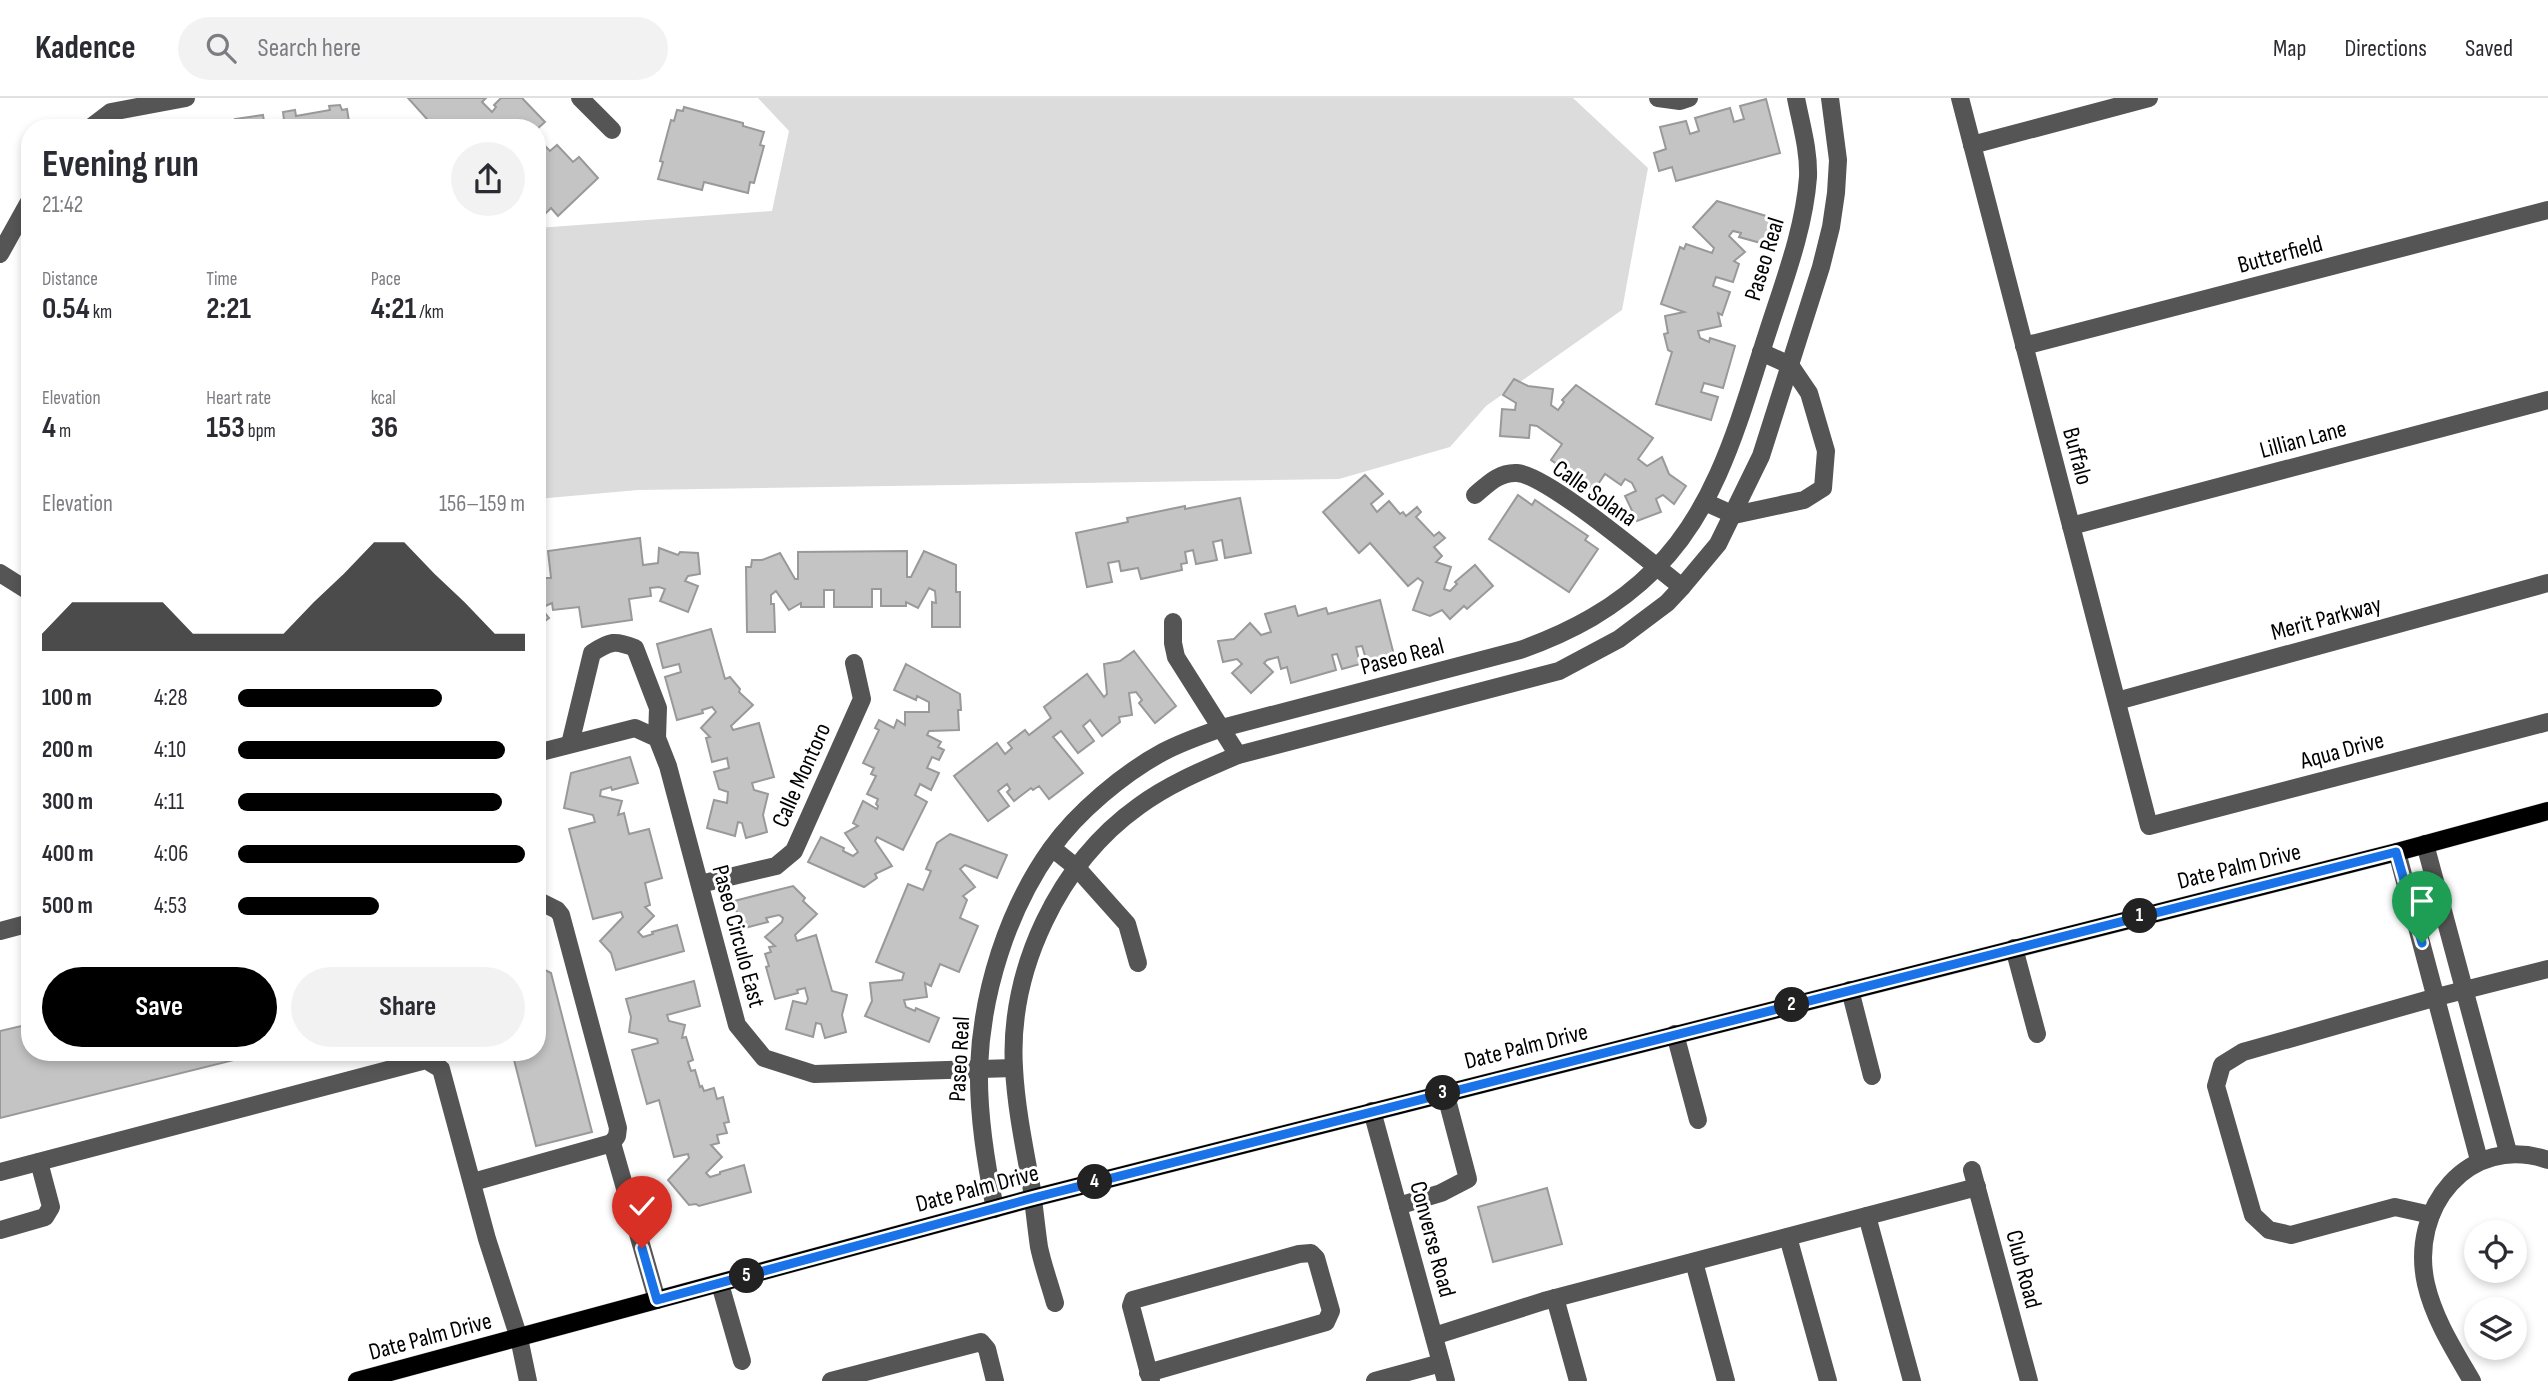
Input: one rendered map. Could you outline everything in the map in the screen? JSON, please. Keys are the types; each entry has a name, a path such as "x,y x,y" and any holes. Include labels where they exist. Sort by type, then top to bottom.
{"main road":[{"name":"Date Palm Drive","path":"357,1381 1033,1198 2396,852 2548,811"}],"street":[{"path":"103,119 111,113 186,98"},
{"path":"580,98 612,130"},
{"path":"1658,98 1679,101 1689,98"},
{"name":"Paseo Real","path":"995,1209 985,1158 979,1068 989,991 1000,954 1025,895 1052,848 1076,820 1135,771 1163,752 1222,728 1520,650 1575,628 1624,596 1657,568 1705,502 1735,430 1793,253 1804,207 1807,155 1796,98"},
{"path":"1055,1303 1040,1248 1014,1068 1014,1033 1027,967 1045,919 1063,885 1118,822 1138,806 1189,776 1238,755 1559,671 1600,651 1667,603 1718,544 1761,456 1832,227 1838,160 1830,98"},
{"name":"Buffalo","path":"1960,98 2149,826"},
{"path":"1972,145 2149,98"},
{"name":"Butterfield","path":"2024,346 2548,210"},
{"path":"0,254 21,216"},
{"path":"1705,502 1734,515 1804,500 1823,488 1826,451 1809,393 1790,365 1761,352"},
{"name":"Lillian Lane","path":"2071,526 2548,400"},
{"name":"Calle Solana","path":"1475,495 1501,474 1519,473 1552,487 1682,587"},
{"path":"0,573 21,586"},
{"name":"Merit Parkway","path":"2117,701 2548,583"},
{"path":"1173,622 1176,657 1238,755"},
{"name":"Paseo Circulo East","path":"570,744 592,653 617,641 635,648 658,708 657,738 668,766 737,1025 764,1059 814,1074 1014,1068"},
{"name":"Calle Montoro","path":"700,884 776,866 794,851 862,699 854,663"},
{"path":"1458,667 1466,697"},
{"name":"Aqua Drive","path":"2149,826 2548,722"},
{"path":"546,751 635,728 657,738"},
{"path":"2426,844 2508,1152"},
{"path":"1052,848 1077,868 1127,924 1138,963"},
{"path":"2396,852 2479,1160"},
{"path":"473,1182 612,1143 617,1136 618,1128 561,915 546,904"},
{"path":"0,931 21,925"},
{"path":"2014,948 2038,1034"},
{"path":"2431,1215 2395,1207 2291,1235 2269,1230 2253,1215 2216,1086 2222,1065 2243,1052 2437,997 2548,969"},
{"path":"1850,990 1872,1076"},
{"path":"1675,1034 1698,1120"},
{"path":"0,1172 422,1061"},
{"path":"428,1061 441,1069 486,1239 519,1338 528,1381"},
{"path":"1398,1206 1441,1193 1468,1179 1446,1092"},
{"name":"Converse Road","path":"1372,1111 1446,1381"},
{"path":"612,1143 657,1300"},
{"path":"2465,1379 2438,1320 2426,1283 2423,1244 2431,1215 2444,1189 2479,1160 2508,1152 2530,1154 2548,1160"},
{"path":"0,1230 45,1217 51,1207 39,1162"},
{"name":"Club Road","path":"1867,1216 1975,1179 2029,1381"},
{"path":"1434,1336 1555,1298 1867,1216 1912,1381"},
{"path":"1788,1237 1828,1381"},
{"path":"1311,1253 1316,1258 1331,1311 1326,1322 1150,1377 1130,1306 1133,1300 1299,1254 1311,1253"},
{"path":"1694,1262 1726,1381"},
{"path":"720,1284 742,1362"},
{"path":"1555,1298 1578,1381"},
{"path":"831,1381 981,1342 987,1349 995,1381"},
{"path":"1375,1381 1441,1363"}],"shaded area":[{"path":"758,98 1573,98 1648,168 1622,310 1486,406 1450,447 1339,479 638,490 546,498 546,227 772,211 789,131"}],"building":[{"path":"408,98 486,98 482,102 492,112 496,107 494,105 501,98 522,98 542,119 427,119"},
{"path":"1766,99 1780,153 1676,181 1672,167 1659,171 1654,153 1666,149 1660,127 1686,121 1690,134 1699,131 1695,118 1730,108 1734,122 1744,119 1740,106"},
{"path":"340,105 342,110 347,109 349,119 284,119 283,112 295,110 296,116 330,110 329,106"},
{"path":"684,107 743,123 743,126 764,132 760,145 764,146 754,183 750,182 748,193 704,182 702,190 658,179 671,120 674,121 677,110 683,111"},
{"path":"263,115 264,119 235,119"},
{"path":"557,145 573,162 579,157 598,178 558,216 551,208 546,213 546,147 550,151"},
{"path":"1717,201 1776,219 1768,245 1739,237 1741,233 1733,231 1729,236 1745,252 1734,261 1739,264 1733,282 1716,277 1713,286 1730,292 1722,315 1718,313 1721,326 1698,331 1700,338 1709,342 1710,338 1735,346 1723,388 1704,383 1701,392 1718,397 1711,420 1656,404 1672,352 1668,350 1664,334 1668,333 1665,316 1684,312 1661,304 1680,247 1684,249 1686,244 1712,253 1714,248 1693,227"},
{"path":"1514,379 1528,386 1553,389 1551,405 1558,410 1564,402 1562,400 1576,385 1653,438 1638,459 1647,466 1662,457 1669,474 1686,486 1674,504 1663,495 1656,499 1661,512 1637,521 1625,496 1636,491 1632,483 1625,479 1621,485 1605,474 1594,490 1551,460 1562,444 1537,426 1530,425 1529,438 1500,436 1502,409 1515,410 1516,403 1503,395"},
{"path":"1365,475 1383,494 1371,504 1377,512 1389,501 1400,514 1403,512 1406,516 1417,507 1421,512 1416,517 1434,536 1439,532 1445,538 1434,547 1442,556 1436,562 1451,567 1444,589 1450,591 1457,584 1455,582 1475,565 1493,586 1467,609 1464,606 1450,619 1442,610 1430,616 1413,610 1423,582 1418,578 1408,586 1370,543 1359,553 1323,512"},
{"path":"1518,495 1532,505 1535,500 1588,536 1585,540 1598,549 1569,592 1489,539"},
{"path":"1240,498 1251,553 1225,558 1222,540 1213,542 1217,560 1196,564 1193,550 1185,552 1187,563 1181,564 1182,570 1141,579 1138,568 1121,571 1119,561 1108,563 1112,582 1087,587 1076,533 1128,522 1127,518"},
{"path":"640,538 643,565 658,563 659,548 678,555 680,552 698,553 700,574 688,576 685,581 698,586 688,612 660,601 665,589 650,588 651,596 629,599 632,620 582,627 579,607 553,610 552,603 546,606 546,578 551,578 548,551"},
{"path":"907,551 907,577 911,577 924,551 956,565 956,592 960,592 960,627 932,627 932,602 936,603 935,591 929,588 918,608 906,602 906,606 881,606 881,589 872,589 872,607 834,607 834,590 824,590 824,607 801,607 801,603 789,610 776,591 771,595 775,632 747,632 746,567 751,567 752,560 762,560 780,553 795,579 798,579 798,552"},
{"path":"1380,600 1394,655 1367,662 1362,646 1356,647 1360,664 1342,669 1337,654 1332,655 1336,670 1291,683 1287,667 1281,669 1278,657 1264,663 1273,672 1251,693 1232,673 1242,664 1237,659 1223,662 1218,641 1234,639 1250,623 1261,635 1271,632 1265,614 1295,606 1298,616 1326,608 1328,614"},
{"path":"711,629 725,679 730,677 740,689 739,692 753,705 731,726 733,730 759,723 774,777 752,783 754,790 768,794 763,815 767,832 746,838 742,823 738,822 735,836 707,828 714,800 727,803 728,792 719,789 714,772 729,768 727,758 712,762 706,738 710,737 701,728 716,712 712,707 702,710 703,713 677,720 665,677 681,672 679,664 663,668 657,644"},
{"path":"1134,651 1176,706 1155,723 1139,703 1142,700 1136,692 1129,693 1132,715 1119,717 1120,722 1102,736 1090,720 1083,726 1094,741 1078,753 1061,731 1053,737 1083,773 1049,799 1039,786 1033,790 1031,788 1014,801 1007,792 1010,789 1007,784 998,791 1009,806 988,821 954,776 997,743 1005,754 1012,748 1008,743 1025,730 1029,735 1051,718 1044,707 1087,674 1104,697 1107,694 1104,664 1120,661"},
{"path":"906,664 960,694 959,730 929,731 927,735 941,742 938,747 944,750 939,760 932,757 927,768 939,773 931,790 920,784 915,795 927,802 903,850 877,837 875,841 892,866 875,874 877,878 864,887 808,862 821,837 844,848 843,851 853,856 858,852 845,833 858,826 853,823 863,801 877,809 878,806 878,799 867,794 876,776 871,774 874,768 863,763 879,730 875,728 879,720 894,728 897,720 905,725 905,712 929,712 929,702 917,696 916,700 894,690"},
{"path":"630,757 638,783 601,790 600,796 622,801 618,815 624,813 629,834 649,829 662,878 645,883 650,905 645,907 654,916 638,932 643,937 677,925 684,951 616,970 611,953 600,941 623,917 621,912 593,919 569,829 595,822 593,815 564,808 571,773"},
{"path":"950,834 1007,855 997,878 965,865 960,869 975,887 963,896 967,900 960,918 978,926 959,972 940,964 931,986 925,983 927,997 904,1000 906,1007 915,1011 916,1008 939,1018 929,1042 865,1016 872,1001 870,983 902,980 904,973 876,962 908,884 923,890 931,871 926,869 937,843"},
{"path":"793,886 805,898 803,901 817,914 795,935 797,941 816,935 832,991 847,995 842,1015 846,1032 825,1038 821,1024 816,1023 813,1037 786,1029 793,1001 806,1004 808,999 805,988 797,990 798,993 775,999 765,954 771,952 769,947 775,946 765,937 783,918 779,915 766,918 768,922 741,929 734,901"},
{"path":"546,970 551,973 592,1132 536,1146 514,1061 546,1061"},
{"path":"694,981 700,1006 667,1015 669,1021 685,1025 682,1038 686,1037 693,1060 688,1062 691,1071 695,1070 700,1087 702,1086 704,1091 714,1088 717,1099 723,1097 729,1122 724,1123 727,1133 717,1135 719,1143 711,1145 722,1157 706,1173 710,1177 744,1165 751,1192 699,1206 689,1205 668,1180 689,1158 688,1154 674,1157 659,1100 647,1104 632,1050 658,1043 657,1039 629,1032 631,1017 626,999"},
{"path":"21,1026 21,1061 230,1061 0,1118 0,1031"},
{"path":"1547,1188 1562,1244 1493,1262 1478,1207"}],"route":[{"path":"642,1248 657,1300 1033,1198 2396,852 2422,943"}]}
